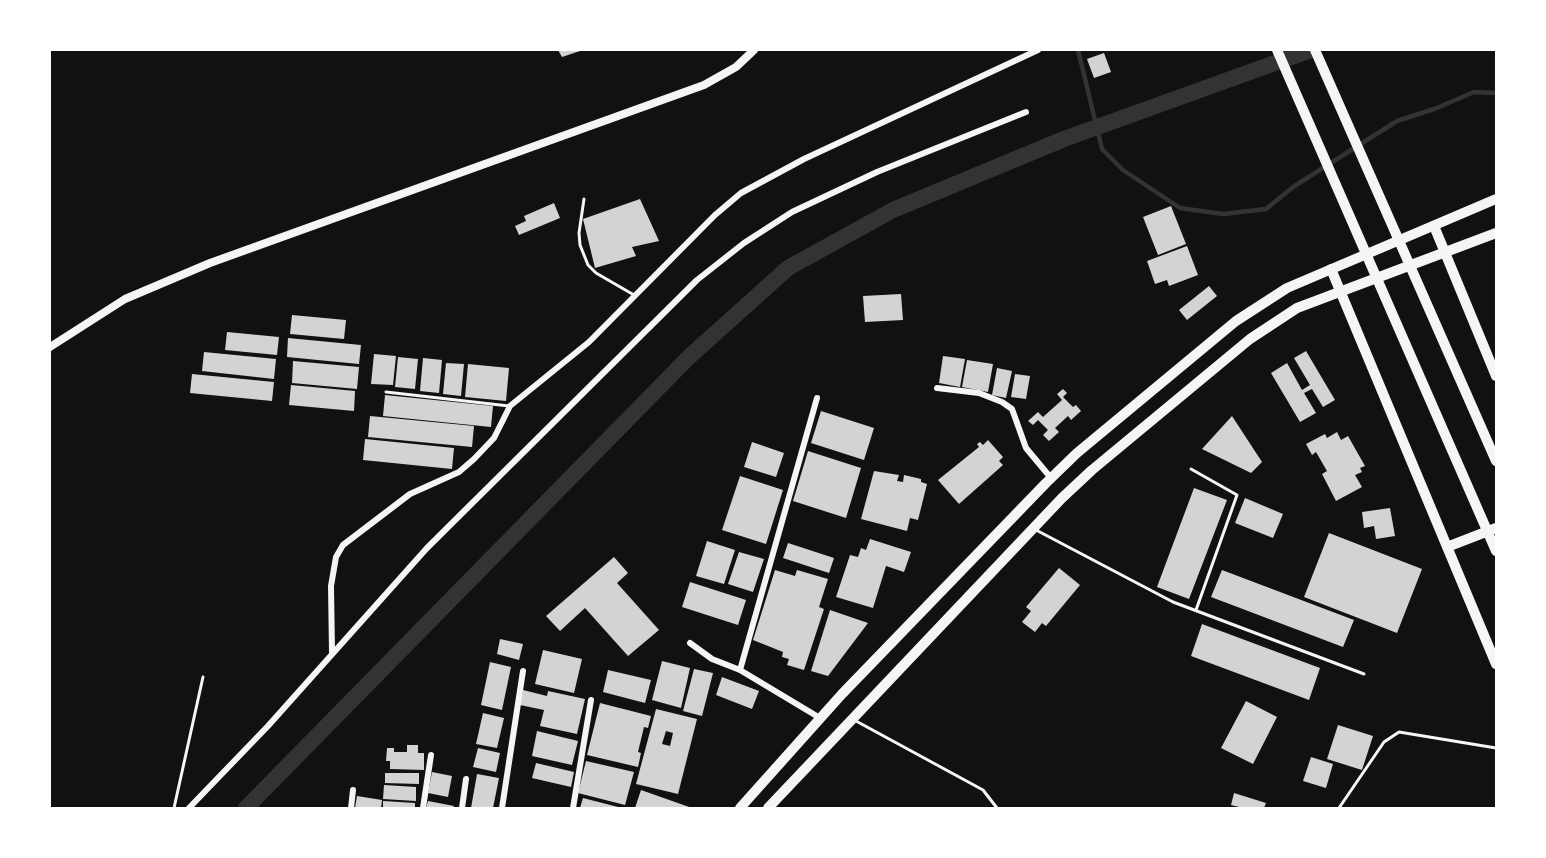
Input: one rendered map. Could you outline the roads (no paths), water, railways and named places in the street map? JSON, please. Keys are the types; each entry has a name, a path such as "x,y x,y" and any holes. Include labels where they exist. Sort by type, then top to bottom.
{"main road":[{"path":"1277,50 1497,551"},
{"path":"1315,50 1497,461"},
{"path":"740,808 820,718 1051,478 1077,453 1236,321 1287,288 1497,198"},
{"path":"1434,226 1497,376"},
{"path":"768,808 1092,470 1250,339 1297,308 1447,254 1497,233"},
{"path":"1331,269 1497,664"},
{"path":"1448,547 1497,528"}],"street":[{"path":"50,347 125,299 221,259 704,85 736,67 754,50"},
{"path":"333,654 331,586 336,557 343,545 410,494 459,472 494,438 510,406 589,342 715,214 741,193 804,159 1038,50"},
{"path":"189,808 444,531 697,280 744,243 792,212 877,172 1026,112"},
{"path":"937,388 979,393 1007,406 1021,428 1026,447 1051,478"},
{"path":"740,670 817,398"},
{"path":"690,643 712,659 740,670 820,718"},
{"path":"502,808 523,671"},
{"path":"573,808 591,700"},
{"path":"423,808 431,755"},
{"path":"462,808 466,779"},
{"path":"351,808 353,790"}],"lane":[{"path":"584,198 579,233 580,245 588,265 596,273 636,296"},
{"path":"386,392 510,406"},
{"path":"1191,469 1237,495 1196,610"},
{"path":"1034,529 1173,602 1364,674"},
{"path":"174,808 202,677"},
{"path":"851,719 983,790 997,808"},
{"path":"1339,808 1384,742 1399,732 1497,748"}],"waterway":[{"path":"1078,50 1102,149 1123,170 1180,208 1223,214 1266,209 1293,187 1397,121 1437,108 1474,92 1496,93"},
{"path":"246,808 689,357 788,268 893,210 1064,139 1311,50"}]}
